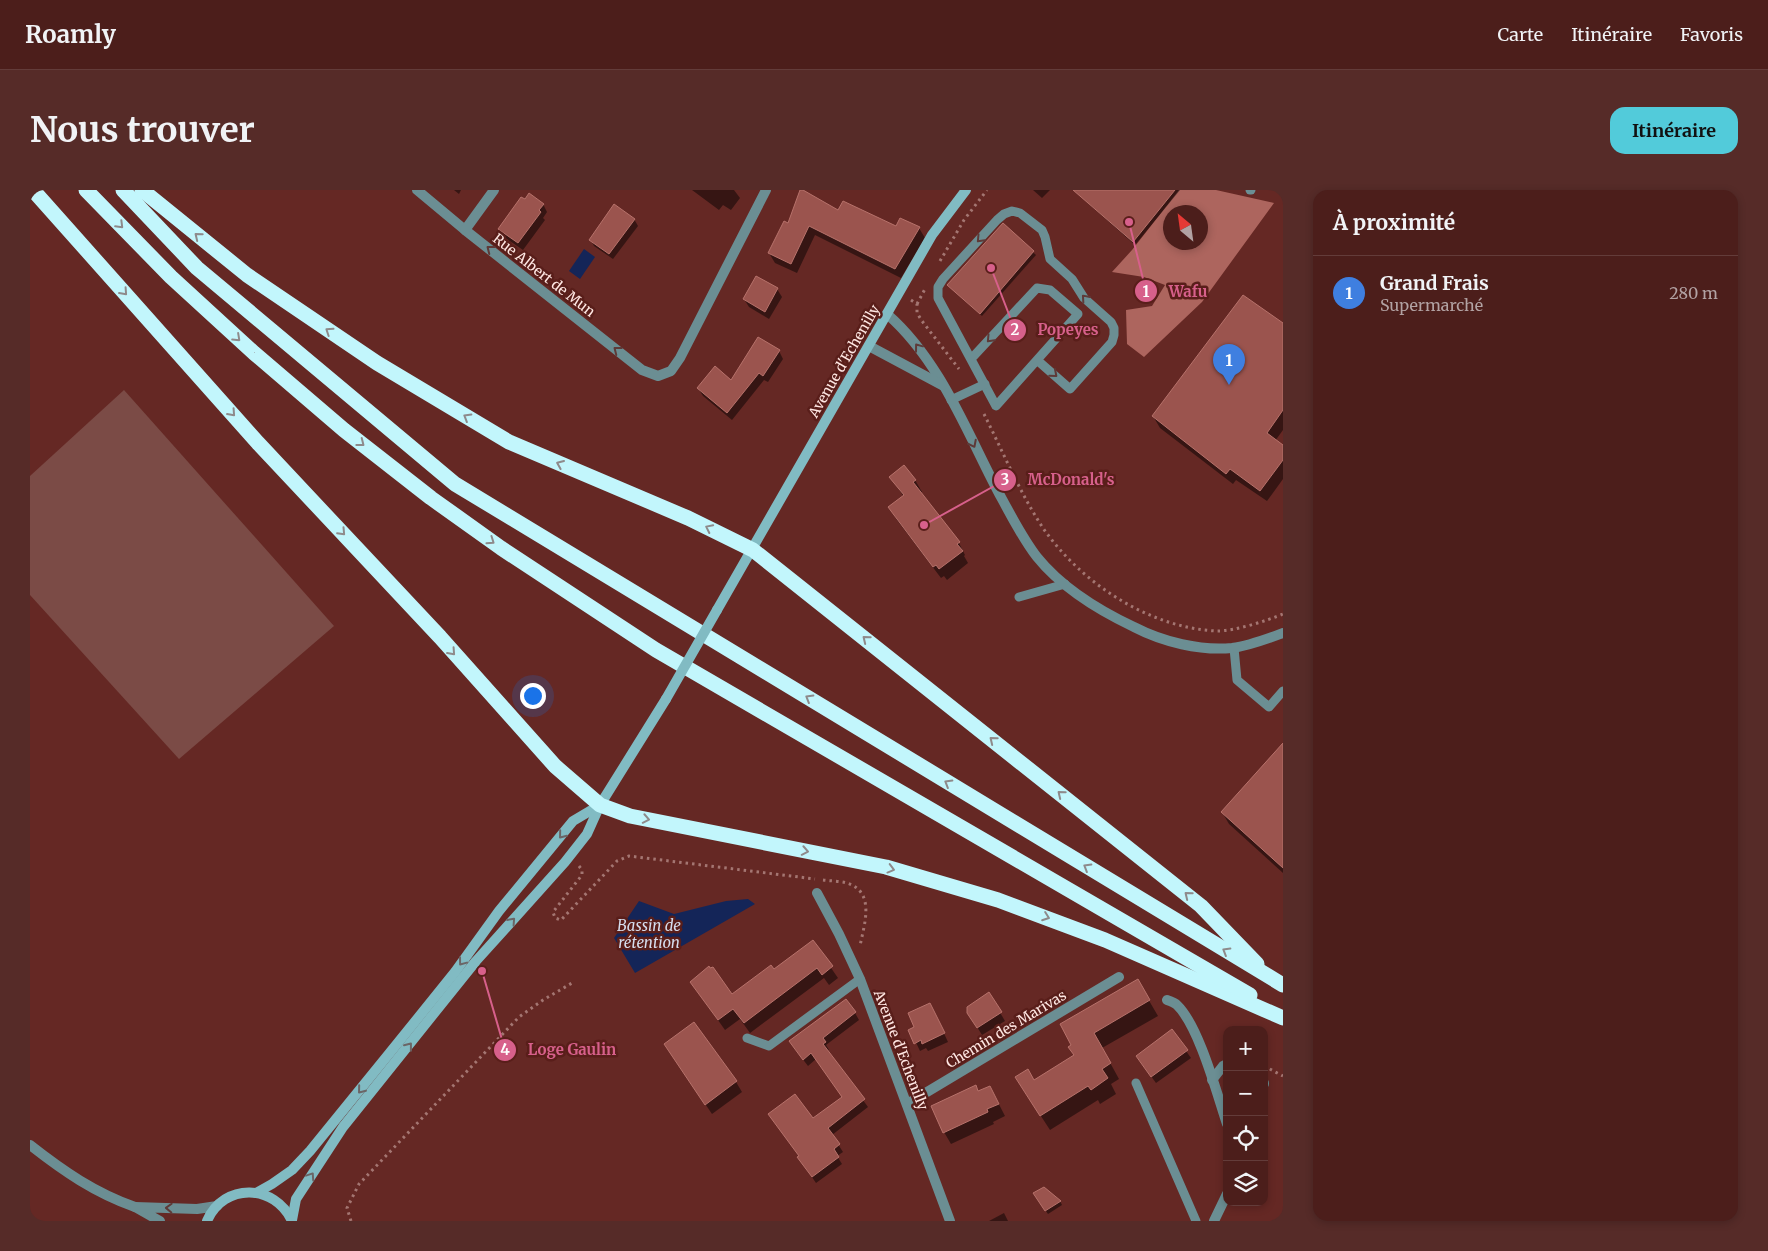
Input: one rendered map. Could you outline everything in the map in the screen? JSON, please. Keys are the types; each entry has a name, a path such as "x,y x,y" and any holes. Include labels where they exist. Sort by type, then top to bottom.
{"highway":[{"path":"33,190 258,443 440,637 556,766 600,805 630,816 886,867 998,900 1105,940 1283,1018"},
{"path":"86,190 171,277 254,354 344,430 431,498 501,548 656,650 1283,1014"},
{"path":"123,190 197,268 455,484 1278,982"},
{"path":"142,190 246,275 377,363 509,442 688,518 753,550 1201,906 1278,982"}],"street":[{"name":"Rue Albert de Mun","path":"417,190 642,370 658,376 671,371 680,358 766,190"},
{"path":"465,230 494,190"},
{"name":"Avenue d'Echenilly","path":"292,1220 296,1199 343,1127 476,961 570,856 587,834 600,805 666,699 753,550 932,235 966,190"},
{"path":"887,314 909,335 927,358 1020,532 1044,565 1065,584 1100,609 1152,636 1204,648 1234,648 1283,633"},
{"path":"869,346 943,386"},
{"path":"256,1193 292,1170 310,1151 455,972 499,911 573,821 600,805"},
{"name":"Avenue d'Echenilly","path":"817,893 858,974 950,1221"},
{"name":"Chemin des Marivas","path":"907,1104 1119,977"},
{"path":"1167,1000 1177,1005 1189,1023 1202,1050 1224,1116"},
{"path":"1212,1080 1223,1066"},
{"path":"30,1145 93,1190 135,1207 160,1221"},
{"path":"207,1221 217,1206 233,1195 244,1192 256,1193 278,1201 292,1220"},
{"path":"1214,1221 1223,1202"},
{"path":"135,1207 197,1209 217,1206"}],"lane":[{"path":"971,359 1037,288 1050,290 1078,314 1037,360 996,406 938,298 938,287 943,279 997,220 1004,214 1012,212 1020,213 1042,230 1046,237 1050,259 1072,279 1084,298 1111,322 1114,328 1112,342 1070,389 1037,360"},
{"path":"951,400 984,384"},
{"path":"1019,597 1065,584"},
{"path":"1234,648 1237,680 1269,707 1283,691"},
{"path":"747,1038 770,1046 858,974"},
{"path":"1136,1083 1196,1221"}],"path":[{"path":"938,264 964,220 987,190"},
{"path":"925,288 917,304 917,313 959,368 1034,513 1044,529 1068,558 1110,594 1138,610 1173,624 1218,631 1262,622 1283,614"},
{"path":"899,294 917,304"},
{"path":"570,856 582,870 582,875 553,912 554,918 561,920 617,861 629,856 848,883 858,890 865,899 867,910 858,974"},
{"path":"352,1221 347,1208 359,1184 519,1017 572,983"}],"shaded area":[{"path":"1179,190 1216,190 1274,203 1202,302 1144,357 1127,344 1126,310 1152,306 1165,285 1144,277 1112,272 1163,210 1163,250 1208,250 1208,205 1167,205"},
{"path":"124,390 334,626 179,759 30,595 30,476"}],"water":[{"path":"584,249 595,257 580,279 569,271"},
{"name":"Bassin de rétention","path":"748,899 755,904 635,973 614,938 639,901 674,914 726,901"}],"building":[{"path":"800,190 838,210 843,201 896,226 900,218 920,227 895,269 809,226 791,264 768,253 784,221 788,223"},
{"path":"1073,190 1175,190 1133,242"},
{"path":"529,193 544,204 539,210 541,212 518,243 498,229 521,197 525,199"},
{"path":"614,204 635,219 609,254 589,240"},
{"path":"1003,223 1034,251 980,314 947,285"},
{"path":"756,276 778,288 765,312 743,299"},
{"path":"1243,295 1283,323 1283,410 1267,433 1283,445 1283,460 1260,491 1230,469 1226,474 1152,416"},
{"path":"758,337 780,350 763,376 759,373 727,413 697,388 715,366 731,380"},
{"path":"904,465 916,480 913,482 960,542 957,544 963,551 939,569 936,565 933,567 888,507 904,495 889,477"},
{"path":"1283,743 1283,868 1221,812"},
{"path":"813,940 833,966 822,975 817,968 744,1023 733,1009 718,1020 690,982 709,966 710,968 713,967 732,994 771,965 774,969"},
{"path":"1138,979 1150,1000 1094,1033 1111,1063 1102,1069 1108,1078 1091,1090 1088,1086 1040,1116 1015,1077 1028,1069 1034,1080 1074,1055 1068,1047 1071,1045 1060,1024"},
{"path":"989,992 1002,1012 977,1028 967,1013 967,1007"},
{"path":"846,999 856,1012 823,1038 826,1042 823,1044 865,1099 828,1128 840,1144 834,1149 839,1157 812,1177 768,1114 795,1094 813,1118 842,1097 811,1053 803,1060 789,1041"},
{"path":"930,1003 945,1033 922,1044 921,1040 914,1044 908,1030 914,1027 908,1013"},
{"path":"694,1022 737,1081 705,1105 664,1044"},
{"path":"1172,1029 1188,1050 1151,1077 1136,1056"},
{"path":"976,1085 978,1091 990,1086 999,1104 987,1109 988,1112 943,1133 931,1106"},
{"path":"1044,1187 1061,1201 1045,1211 1033,1193"}],"place":[{"name":"Wafu","path":"1129,222"},
{"name":"Popeyes","path":"991,268"},
{"name":"Grand Frais","path":"1229,385"},
{"name":"McDonald's","path":"924,525"},
{"name":"Loge Gaulin","path":"482,971"}]}
